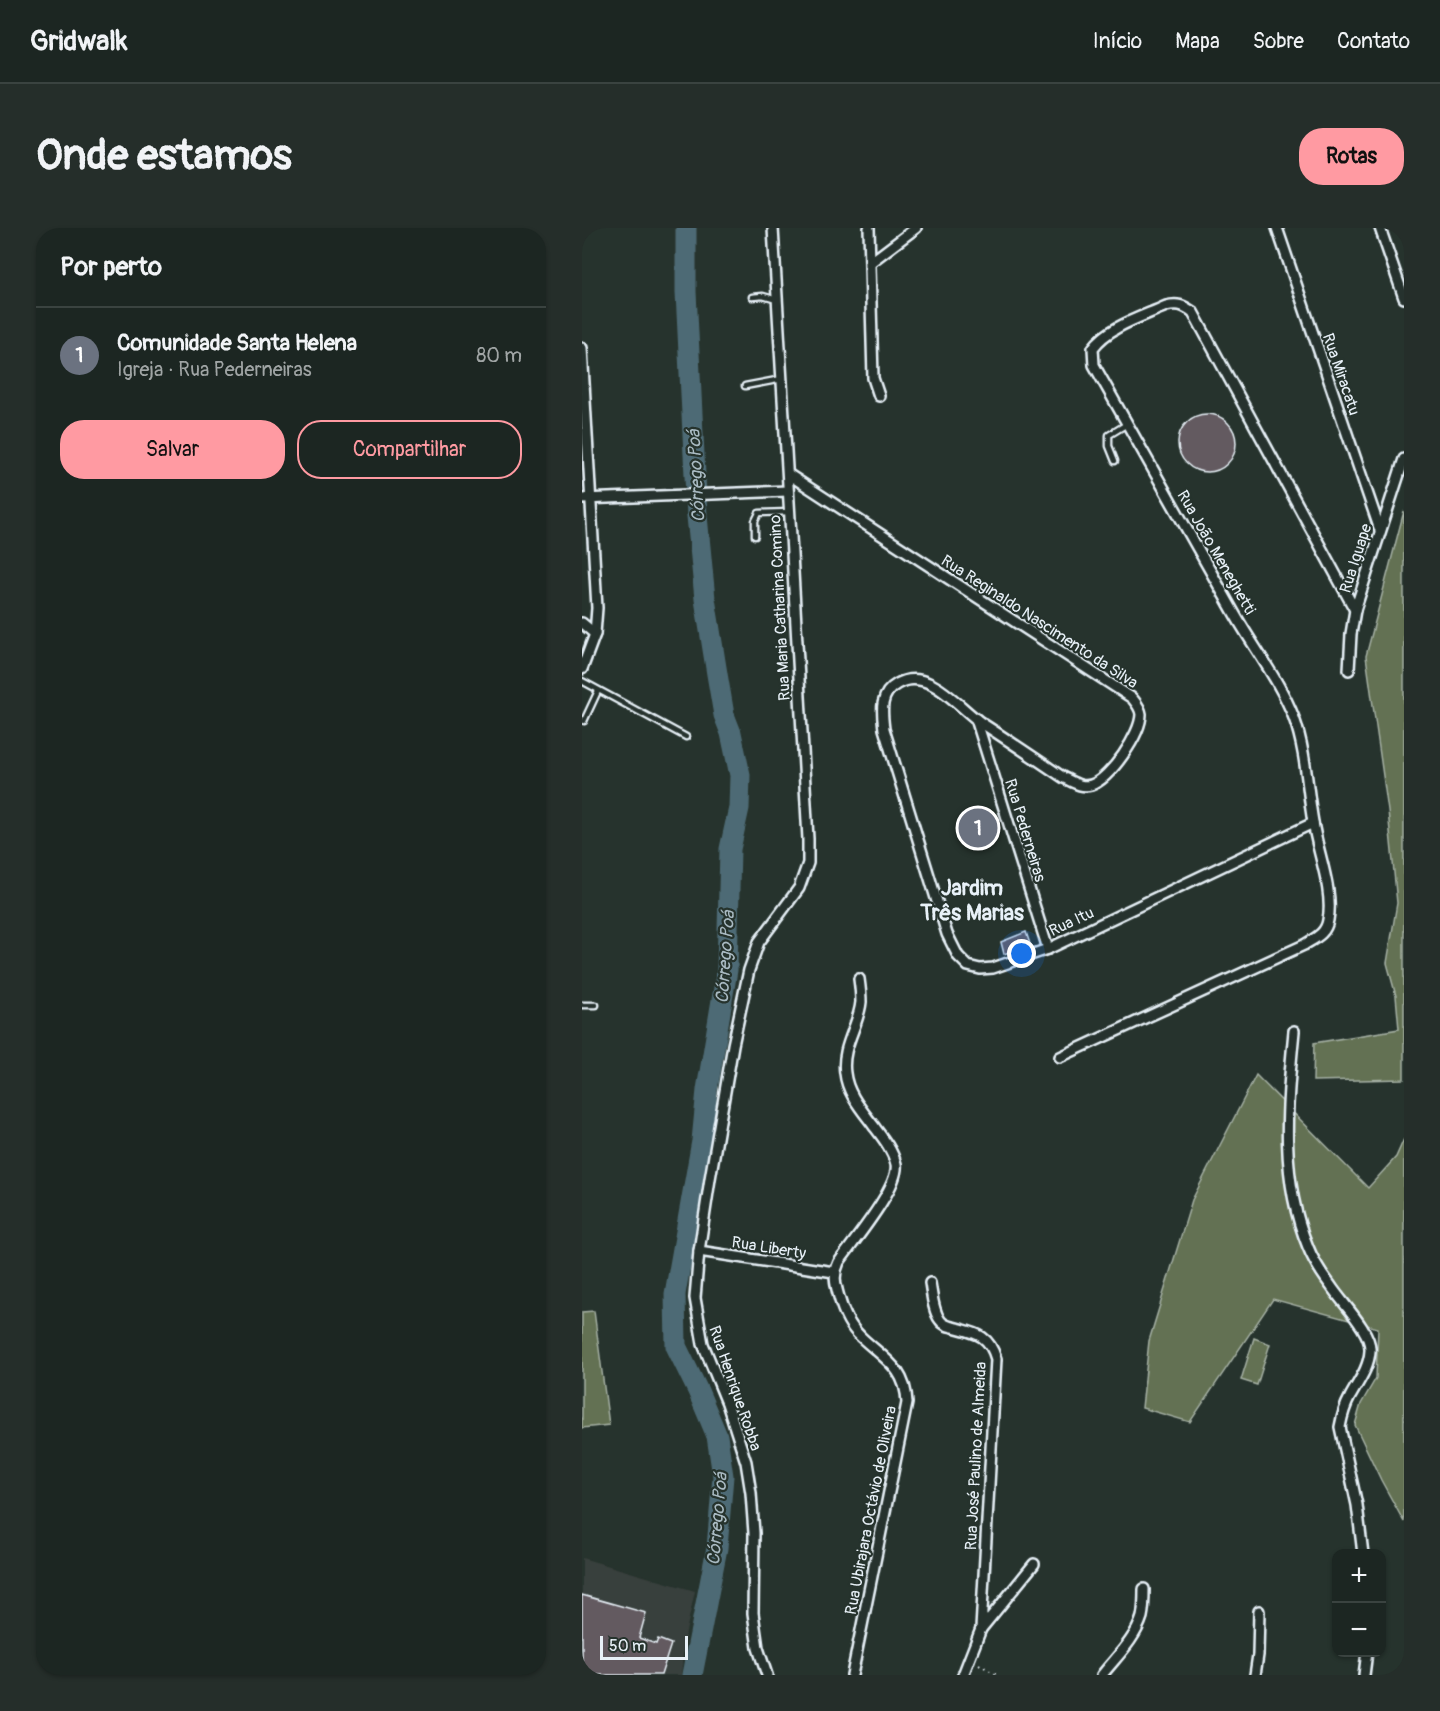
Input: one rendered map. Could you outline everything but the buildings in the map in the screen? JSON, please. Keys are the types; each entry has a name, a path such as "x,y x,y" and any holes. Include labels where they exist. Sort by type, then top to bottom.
{"street":[{"name":"Rua Maria Catharina Comino","path":"749,970 759,942 799,888 808,863 773,228"},
{"path":"869,228 873,378 879,396"},
{"path":"871,262 916,228"},
{"name":"Rua Miracatu","path":"1277,228 1380,530"},
{"path":"1380,228 1404,298"},
{"name":"Rua João Meneghetti","path":"1060,1057 1304,945 1323,933 1328,923 1329,911 1302,748 1294,718 1094,365 1093,348 1099,340 1111,331 1156,310 1175,304 1184,306 1193,312 1355,610"},
{"path":"582,348 586,499 597,608 595,634 582,669"},
{"name":"Rua Iguape","path":"1349,670 1355,610 1404,459"},
{"name":"Rua Reginaldo Nascimento da Silva","path":"788,474 1132,698 1141,713 1139,723 1124,755 1099,781 1089,786 1078,785 976,719 948,695 934,686 916,680"},
{"path":"586,499 788,491"},
{"path":"582,623 595,634"},
{"name":"Rua Itu","path":"916,680 904,680 893,686 885,696 882,708 884,729 947,934 958,956 968,966 993,969 1048,949 1313,823"},
{"name":"Rua Pederneiras","path":"976,719 1048,949"},
{"name":"Rua Henrique Robba","path":"749,970 733,1045 699,1251 695,1298 703,1344 727,1403 743,1452 751,1492 753,1613 758,1648 767,1675"},
{"path":"834,1272 895,1180 896,1166 891,1149 858,1106 844,1072 845,1055 861,1003 859,979"},
{"path":"1294,1031 1287,1122 1287,1156 1297,1216 1309,1249 1329,1284 1369,1338 1370,1350 1361,1379 1349,1399 1340,1427 1357,1505 1362,1549"},
{"name":"Rua Liberty","path":"699,1251 834,1272"},
{"name":"Rua Ubirajara Octávio de Oliveira","path":"834,1272 841,1307 849,1322 860,1336 901,1374 907,1388 907,1403 852,1675"},
{"name":"Rua José Paulino de Almeida","path":"930,1283 940,1321 944,1325 978,1334 987,1340 993,1348 996,1359 981,1629"},
{"path":"963,1675 981,1629 1034,1564"},
{"path":"1102,1675 1134,1635 1139,1625 1143,1614 1144,1589"},
{"path":"1255,1675 1259,1611"},
{"path":"1364,1675 1366,1657"}],"lane":[{"path":"752,297 763,296 777,300"},
{"path":"746,386 782,379"},
{"path":"1115,462 1109,446 1109,435 1127,424"},
{"path":"755,536 755,521 759,513 789,512"},
{"path":"582,681 686,737"},
{"path":"584,721 598,691"},
{"path":"582,1005 596,1005"}],"path":[{"path":"968,1658 997,1675"}],"shaded area":[{"path":"582,1558 695,1591 685,1636 681,1675 582,1675"}],"green space":[{"path":"1404,511 1404,1079 1313,1081 1314,1043 1399,1029 1396,996 1387,963 1397,903 1388,811 1366,656"},
{"path":"1256,1075 1368,1188 1396,1157 1404,1139 1404,1522 1355,1425 1361,1404 1376,1378 1378,1328 1273,1299 1190,1422 1142,1408 1149,1341 1192,1200"},
{"path":"594,1311 609,1425 582,1428 582,1312"},
{"path":"1254,1338 1270,1344 1257,1385 1241,1380"}],"waterway":[{"name":"Córrego Poá","path":"686,228 686,292 697,516 705,599 724,715 731,733 740,775 739,808 730,849 727,970 707,1090 702,1141 675,1294 676,1346 717,1436 723,1476 717,1548 692,1675"}],"place":[{"name":"Comunidade Santa Helena","path":"978,828"}],"district":[{"name":"Jardim Três Marias","path":"972,900"}]}
